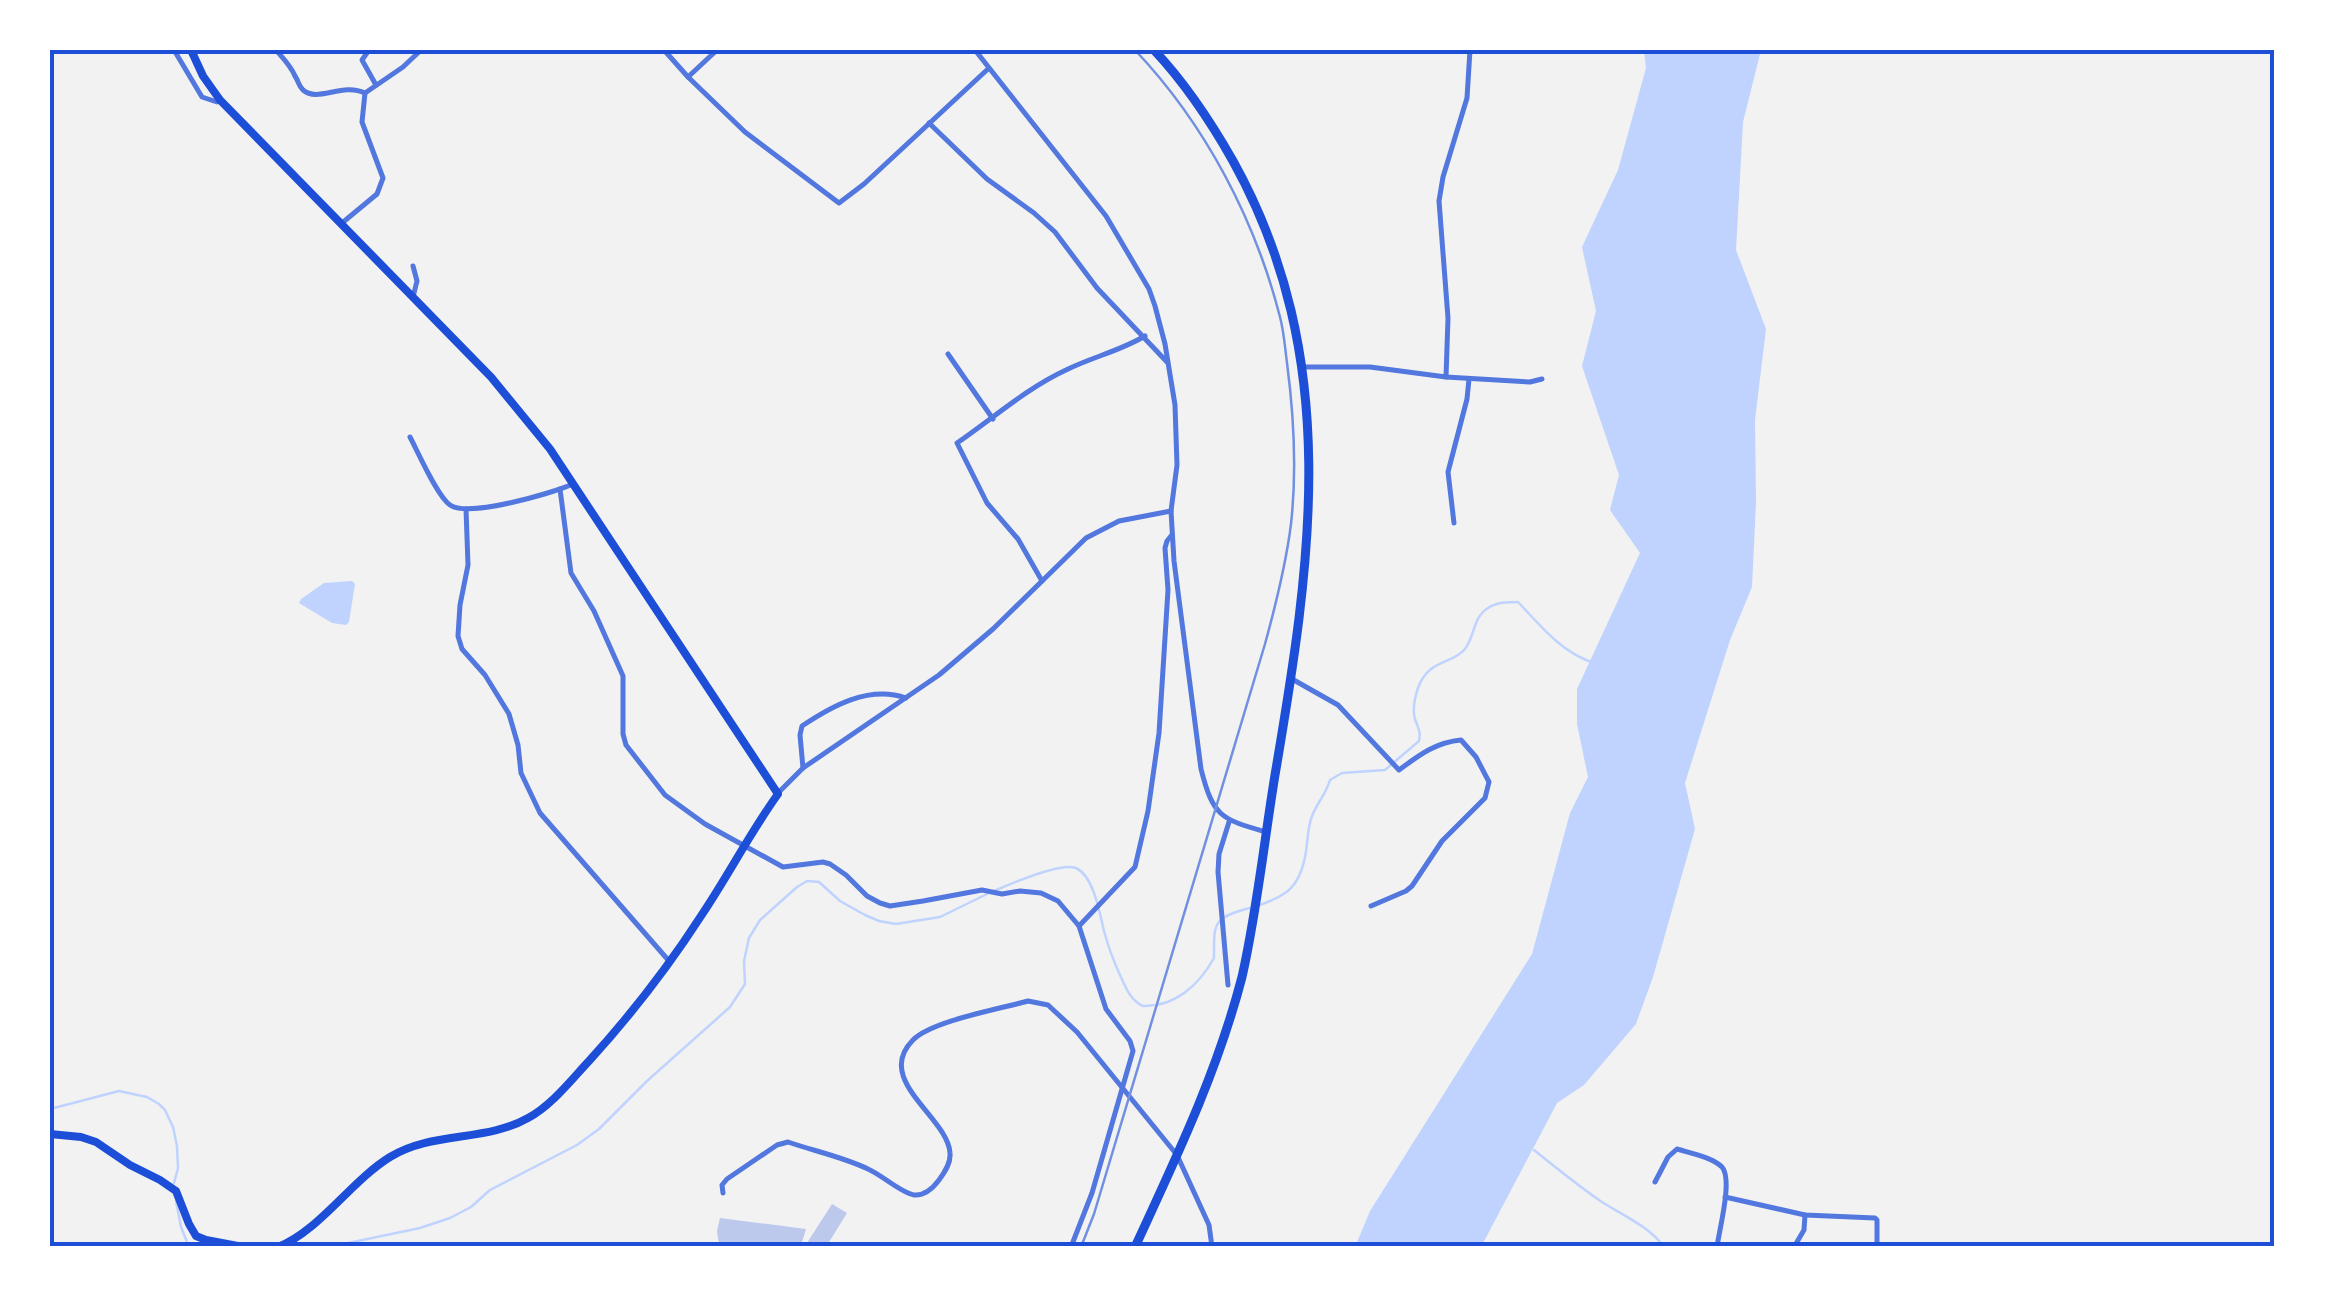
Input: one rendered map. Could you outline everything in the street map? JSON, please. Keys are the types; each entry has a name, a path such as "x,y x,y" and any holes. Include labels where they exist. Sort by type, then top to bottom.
{"highway":[{"path":"1135,1247 1207,1088 1232,1017 1246,960 1292,679 1315,493 1302,367 1282,276 1252,198 1206,117 1154,50"}],"main road":[{"path":"191,50 220,100 521,411 574,484 778,794 669,961 616,1030 566,1085 530,1117 492,1132 423,1143 389,1158 300,1236 278,1247"},
{"path":"50,1134 96,1142 176,1191 196,1236 242,1247"}],"street":[{"path":"174,50 202,97 220,100"},
{"path":"276,50 307,93 317,95 354,87 364,92"},
{"path":"369,50 362,60 376,85"},
{"path":"364,92 403,67 420,50"},
{"path":"664,50 745,132 839,203 989,68"},
{"path":"688,77 717,50"},
{"path":"975,50 1106,216 1149,289 1169,364 1176,426 1172,535 1201,769 1208,798 1229,822 1266,832"},
{"path":"1446,377 1448,318 1439,201 1467,98 1470,50"},
{"path":"341,223 377,194 383,178 362,122 364,92"},
{"path":"929,122 987,180 1055,232 1097,288 1169,364"},
{"path":"413,297 417,281 414,266"},
{"path":"1042,581 1018,539 987,502 956,443 1065,370 1128,347 1145,336"},
{"path":"948,354 993,418"},
{"path":"1302,367 1370,367 1469,379 1542,379"},
{"path":"1454,523 1448,472 1469,379"},
{"path":"410,437 440,493 452,506 466,509 500,505 574,484"},
{"path":"560,489 570,572 594,610 623,676 626,745 666,795 705,824 784,867 830,864 880,904 907,904 982,890 1041,893 1058,901 1078,926 1106,1009 1134,1052 1092,1193 1071,1247"},
{"path":"466,509 468,564 458,636 462,649 485,675 510,714 520,773 540,814 669,961"},
{"path":"778,794 802,768 938,675 993,630 1074,549 1099,530 1120,521 1171,511"},
{"path":"1078,926 1133,871 1148,811 1159,733 1168,590 1165,548 1172,535"},
{"path":"1292,679 1338,705 1399,770 1425,750 1461,740 1490,782 1485,798 1442,841 1412,886 1371,906"},
{"path":"802,768 802,726 830,707 856,698 897,694 906,698"},
{"path":"1228,986 1218,872 1229,822"},
{"path":"722,1193 727,1178 777,1144 788,1142 865,1167 914,1195 924,1194 945,1173 951,1157 948,1144 902,1075 905,1050 913,1040 935,1027 1028,1002 1048,1005 1077,1032 1178,1155 1208,1225 1212,1247"},
{"path":"1655,1182 1668,1157 1677,1149 1721,1166 1726,1179 1717,1247"},
{"path":"1725,1197 1805,1215 1875,1218 1877,1247"},
{"path":"1794,1247 1804,1230 1805,1215"}],"water":[{"path":"1644,50 1761,50 1743,122 1736,250 1766,329 1755,420 1752,587 1730,640 1685,783 1695,829 1636,1024 1584,1085 1557,1103 1481,1247 1355,1247 1370,1211 1532,954 1570,813 1588,777 1577,724 1577,689 1640,553 1610,510 1619,475 1582,366 1596,311 1582,247 1618,170 1646,68"},
{"path":"324,583 355,584 346,625 332,623 299,603"}],"building":[{"path":"832,1204 847,1213 826,1247 738,1247 718,1239 720,1218 806,1229 802,1242 807,1243"}],"waterway":[{"path":"1257,906 1283,894 1295,883 1305,857 1310,821 1330,780 1342,773 1385,770 1419,741 1414,707 1423,678 1465,649 1479,616 1488,608 1518,602 1560,644 1591,662"},
{"path":"994,891 1059,868 1082,872 1095,896 1107,942 1124,984 1143,1006 1165,1003 1193,985 1214,958 1218,924 1228,915 1250,908"},
{"path":"329,1247 450,1218 471,1207 490,1190 577,1145 599,1129 730,1007 745,984 749,938 760,920 807,881 819,882 840,901 865,915 896,924 940,917 987,894"},
{"path":"50,1109 119,1091 159,1104 173,1127 177,1146 174,1183"},
{"path":"1534,1150 1599,1200 1642,1226 1664,1247"},
{"path":"176,1201 189,1247"}],"railway":[{"path":"1081,1247 1265,644 1286,554 1294,484 1293,423 1283,334 1257,244 1205,141 1135,50"}]}
